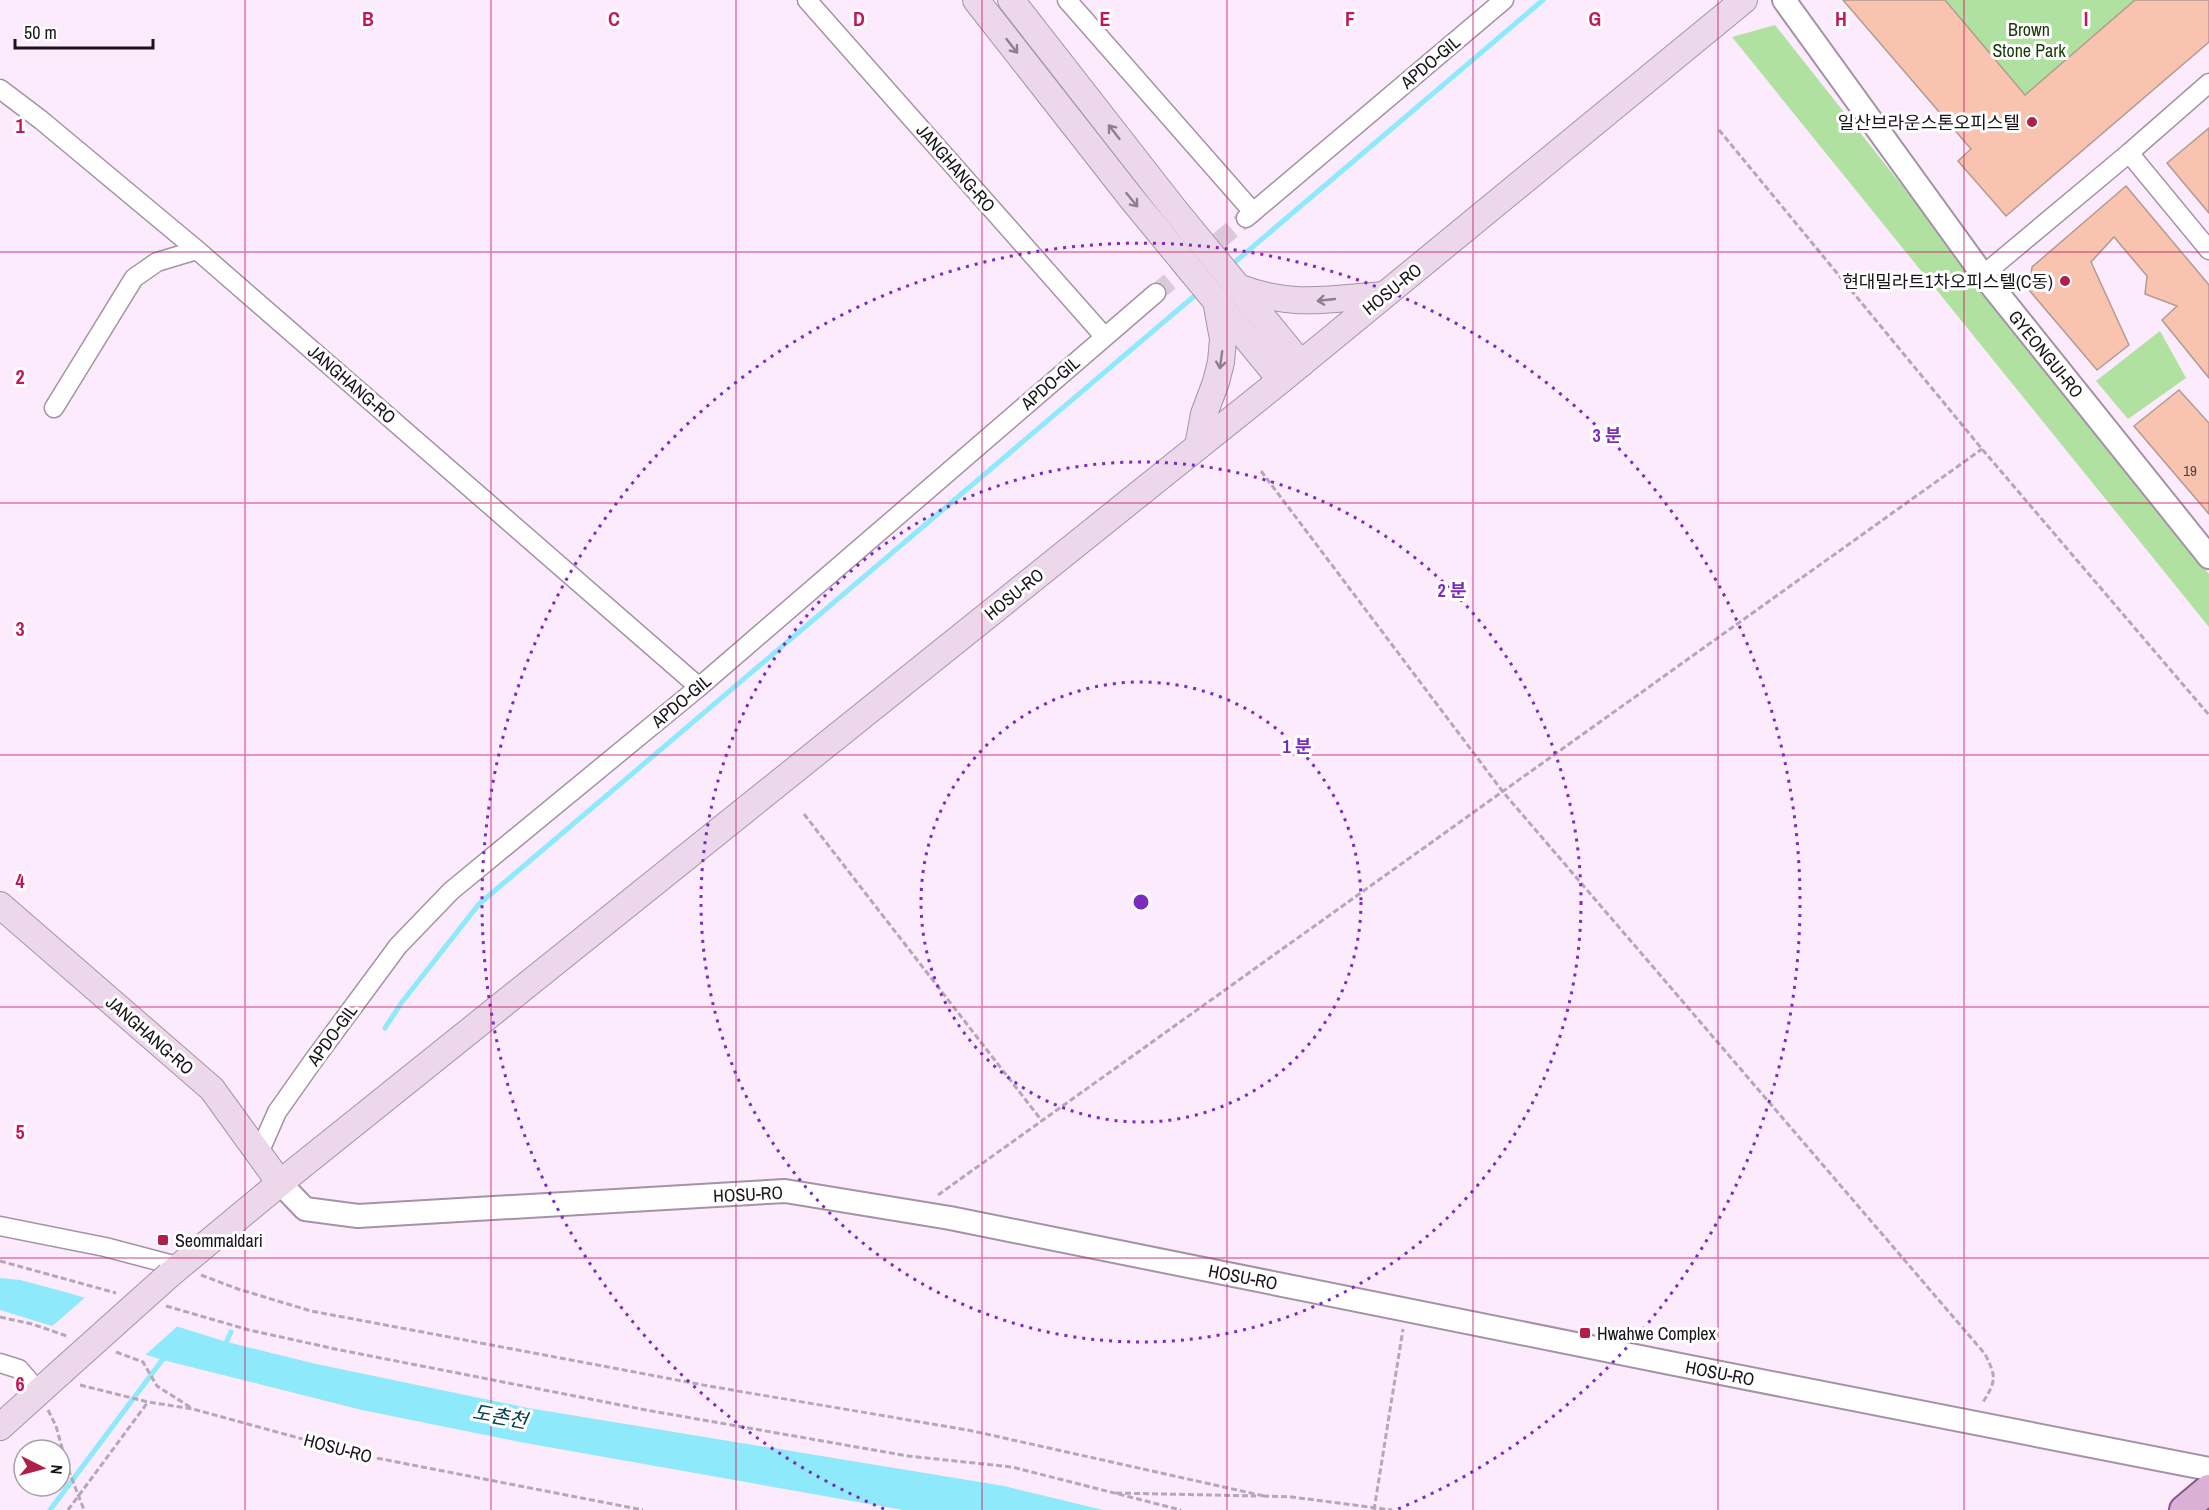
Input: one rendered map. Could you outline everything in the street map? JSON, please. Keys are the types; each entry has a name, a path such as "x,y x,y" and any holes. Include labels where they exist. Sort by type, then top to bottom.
{"main road":[{"path":"976,0 1132,199 1281,380"},
{"path":"1011,0 1300,364"},
{"name":"HOSU-RO","path":"0,1427 173,1270 1281,380 1744,0"},
{"path":"1229,275 1258,295 1297,302 1320,302 1384,295"},
{"path":"1198,446 1204,414 1221,362 1223,339 1208,292"},
{"name":"JANGHANG-RO","path":"0,905 212,1089 280,1183"}],"street":[{"name":"JANGHANG-RO","path":"807,0 1104,336"},
{"name":"APDO-GIL","path":"1067,0 1250,215 1504,0"},
{"name":"GYEONGUI-RO","path":"1784,0 1983,275 2209,557"},
{"path":"1983,275 2209,83"},
{"name":"JANGHANG-RO","path":"0,89 41,120 197,250 699,687"},
{"path":"2129,153 2209,250"},
{"path":"54,408 134,278 157,262 197,250"},
{"name":"APDO-GIL","path":"259,1153 277,1112 398,946 451,891 699,687 1156,293"},
{"name":"HOSU-RO","path":"280,1183 305,1209 358,1216 785,1191 915,1212 2209,1469"},
{"path":"0,1226 105,1247 173,1270"},
{"path":"0,1363 52,1380"}],"path":[{"path":"1719,130 1982,449 2209,716"},
{"path":"915,1212 1982,449"},
{"path":"1261,471 1503,792 1985,1354 1995,1375 1994,1385 1971,1421"},
{"path":"804,814 1042,1121"},
{"path":"0,1261 124,1295"},
{"path":"173,1270 311,1311 714,1388 968,1430 1264,1496"},
{"path":"158,1304 249,1330 340,1350 646,1410 908,1456 1012,1467 1181,1510"},
{"path":"1374,1508 1406,1310"},
{"path":"144,1364 157,1386 193,1409"},
{"path":"52,1380 56,1426 67,1467 84,1510"},
{"name":"HOSU-RO","path":"52,1380 148,1402 193,1409 361,1455 643,1510"},
{"path":"68,1510 148,1402"},
{"path":"1109,1492 1292,1497 1392,1510"}],"green space":[{"name":"Brown Stone Park","path":"1945,0 2135,0 2025,95"},
{"path":"1775,25 2209,574 2209,627 1732,37"},
{"path":"2160,331 2186,378 2128,419 2096,381"}],"water":[{"name":"도촌천","path":"0,1278 20,1280 69,1293 227,1342 316,1364 528,1408 1004,1486 1103,1510 903,1510 520,1442 362,1410 163,1360 0,1310"}],"pier":[{"path":"88,1295 180,1324 143,1357 50,1328"}],"building":[{"name":"일산브라운스톤오피스텔","path":"1843,0 1945,0 2025,95 2135,0 2209,0 2209,42 2006,216 1958,161 1971,149"},
{"path":"2209,128 2209,213 2167,163"},
{"name":"현대밀라트1차오피스텔(C동)","path":"2126,186 2209,285 2209,378 2162,320 2177,306 2145,294 2147,276 2114,237 2091,262 2129,345 2097,370 2029,290 2032,267"},
{"path":"2179,390 2209,423 2209,514 2134,426"}],"waterway":[{"path":"1229,267 1543,0"},
{"path":"385,1028 402,1002 479,904 1199,292"},
{"path":"224,1347 231,1332"},
{"path":"50,1510 166,1355"}],"tunnel":[{"path":"1156,293 1246,218"}],"place":[{"name":"일산브라운스톤오피스텔","path":"2032,122"},
{"name":"현대밀라트1차오피스텔(C동)","path":"2065,281"},
{"name":"Seommaldari","path":"163,1240"},
{"name":"Hwahwe Complex","path":"1585,1333"}]}
